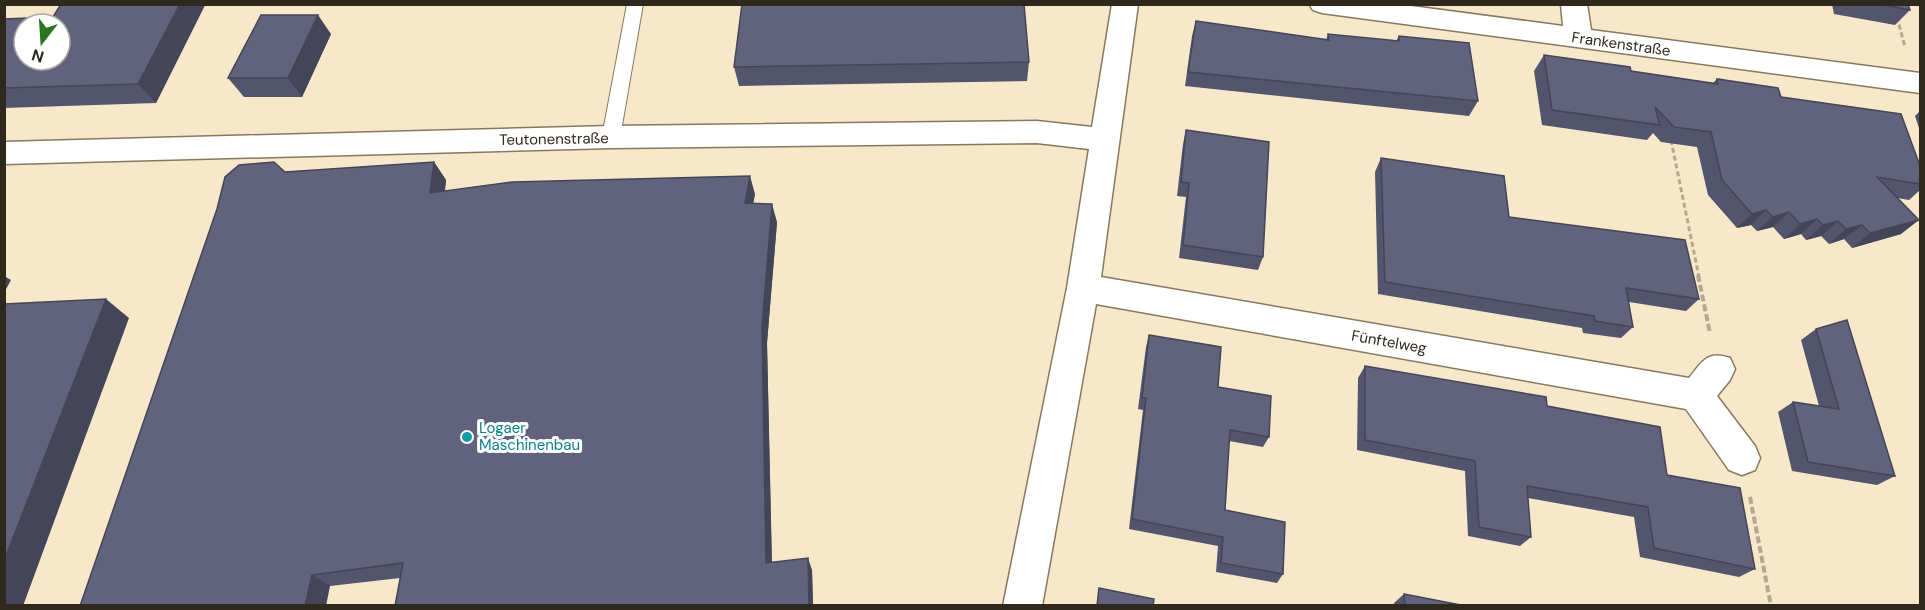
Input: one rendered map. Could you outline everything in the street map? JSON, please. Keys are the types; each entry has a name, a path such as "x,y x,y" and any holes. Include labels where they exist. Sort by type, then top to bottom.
{"street":[{"path":"1022,606 1083,288 1125,4"},
{"name":"Frankenstraße","path":"1322,4 1917,83"},
{"path":"1574,4 1578,38"},
{"name":"Teutonenstraße","path":"4,153 611,137 1037,132 1104,140"},
{"name":"Fünftelweg","path":"1083,288 1696,395"},
{"path":"1718,369 1696,395 1742,458"}],"lane":[{"path":"611,137 635,4"}],"path":[{"path":"1897,15 1917,83"},
{"path":"1668,128 1718,369"},
{"path":"1742,458 1771,606"}],"building":[{"path":"61,4 180,4 138,84 4,88 4,19 12,19 12,72 72,72 72,12 56,12"},
{"path":"742,4 1024,4 1029,62 734,67"},
{"path":"1879,4 1908,4 1910,10"},
{"path":"261,15 318,15 288,78 228,78"},
{"path":"1196,21 1329,40 1328,34 1399,41 1399,36 1469,43 1478,101 1188,72"},
{"path":"1544,55 1630,67 1631,71 1718,84 1717,79 1778,88 1781,97 1901,114 1920,166 1920,184 1877,177 1919,220 1870,233 1862,225 1846,229 1838,221 1823,225 1817,219 1800,224 1789,212 1773,217 1766,210 1752,214 1722,180 1711,132 1674,127 1655,107 1660,125 1552,110"},
{"path":"1186,130 1269,142 1263,257 1183,245 1189,183 1181,182"},
{"path":"1381,158 1504,176 1509,217 1685,240 1699,299 1626,288 1633,327 1595,321 1594,316 1385,282"},
{"name":"Logaer Maschinenbau","path":"274,162 285,172 434,162 430,193 512,182 750,176 745,203 772,204 762,327 766,563 808,558 809,606 395,606 403,563 312,575 305,606 80,606 217,209 225,177 239,165"},
{"path":"106,299 4,561 4,304"},
{"path":"1847,320 1895,476 1808,462 1793,402 1839,409 1816,329"},
{"path":"1149,335 1221,347 1218,387 1271,396 1269,437 1230,430 1225,510 1285,522 1283,574 1221,563 1223,537 1132,519 1146,398 1142,398"},
{"path":"1365,366 1546,397 1547,406 1660,427 1667,475 1740,488 1755,569 1654,548 1648,507 1527,486 1531,537 1479,527 1475,461 1365,440"},
{"path":"1099,588 1154,599 1153,606 1097,606"},
{"path":"1404,594 1466,606 1405,606"}],"place":[{"name":"Logaer Maschinenbau","path":"467,437"}]}
